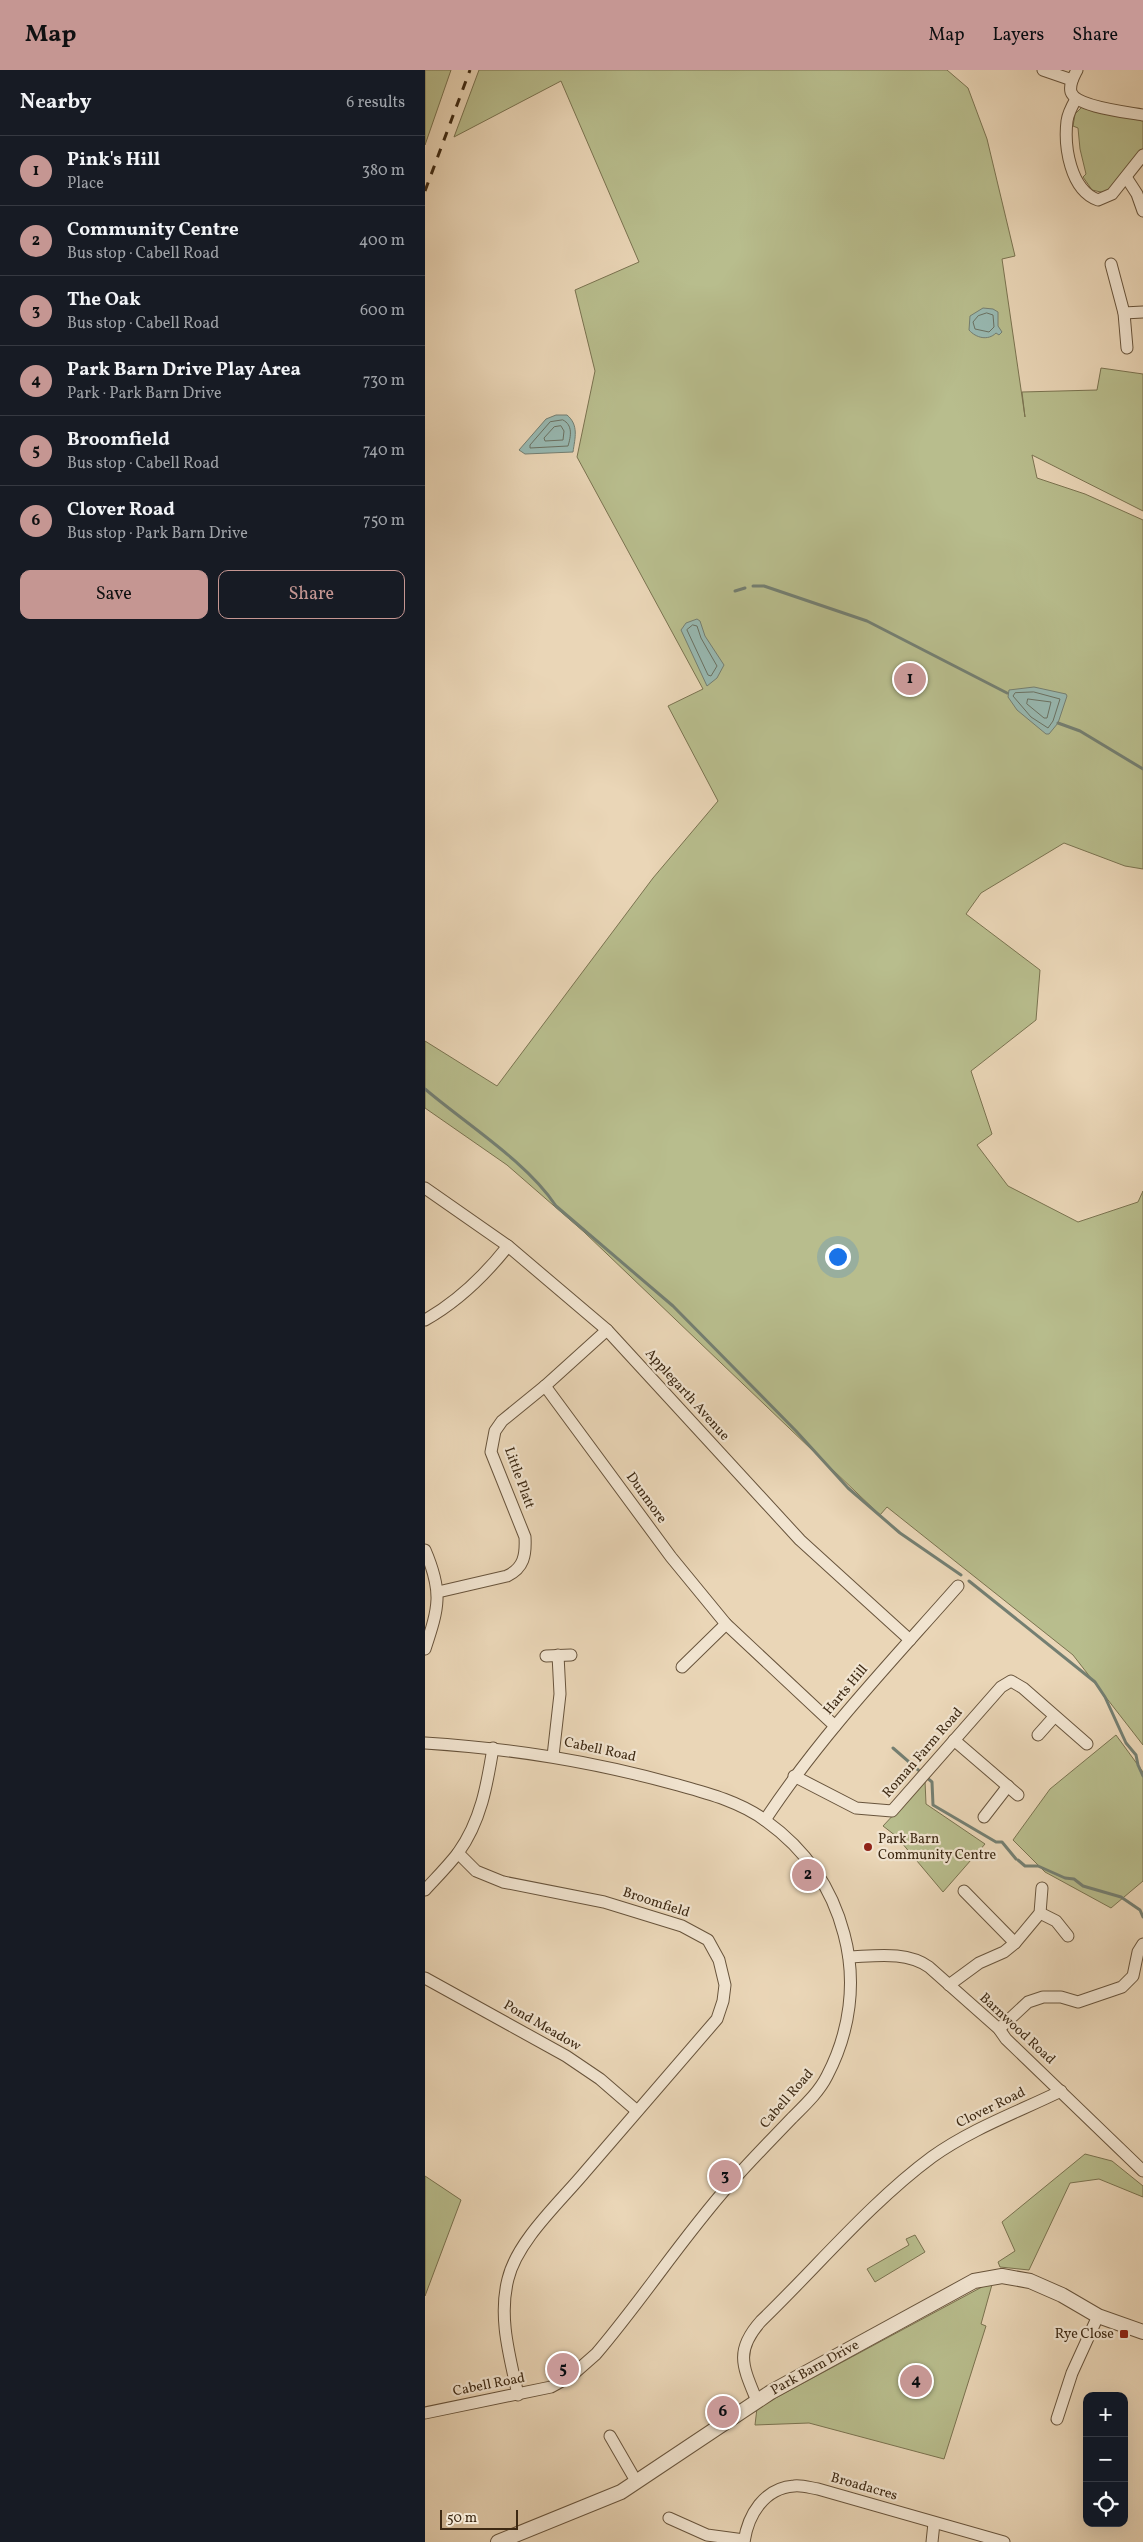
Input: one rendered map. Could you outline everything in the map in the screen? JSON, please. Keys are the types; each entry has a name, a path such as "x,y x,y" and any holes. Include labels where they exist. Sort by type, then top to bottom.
{"street":[{"path":"1043,70 1074,75 1071,91 1076,99 1089,104 1143,116"},
{"path":"1076,99 1069,112 1067,131 1069,156 1075,178 1091,198 1097,200 1112,194 1143,156"},
{"path":"1126,177 1137,194 1143,212"},
{"path":"1111,264 1124,313 1127,348"},
{"path":"1124,313 1143,312"},
{"name":"Applegarth Avenue","path":"425,1188 509,1246 607,1330 800,1540 910,1640"},
{"path":"425,1320 444,1310 491,1267 509,1246"},
{"name":"Little Platt","path":"438,1592 507,1576 515,1572 523,1562 526,1551 525,1537 491,1452 495,1431 502,1421 545,1386 607,1330"},
{"name":"Dunmore","path":"545,1386 671,1557 726,1624 835,1726"},
{"path":"425,1550 433,1569 438,1592 435,1616 425,1650"},
{"name":"Harts Hill","path":"765,1820 794,1776 835,1726 874,1679 958,1586"},
{"path":"680,1669 726,1624"},
{"path":"553,1756 560,1694 552,1655 571,1655"},
{"name":"Roman Farm Road","path":"794,1776 856,1808 892,1811 1001,1687 1011,1681 1023,1688 1087,1744"},
{"path":"1038,1735 1054,1717"},
{"path":"954,1740 1018,1795"},
{"name":"Cabell Road","path":"425,1743 493,1748 553,1756 643,1775 734,1804 765,1820 798,1849 818,1873 837,1911 849,1957 851,1989 845,2031 833,2065 814,2095 724,2191 596,2354 563,2381 518,2395 425,2413"},
{"path":"425,1890 457,1853 478,1819 487,1788 493,1748"},
{"path":"984,1816 1008,1786"},
{"name":"Broomfield","path":"457,1853 476,1871 503,1882 604,1902 681,1926 708,1940 719,1960 725,1986 717,2020 533,2233 514,2263 508,2278 503,2315 518,2395"},
{"path":"949,1985 979,1963 1005,1952 1015,1943 1040,1913 1042,1888"},
{"path":"964,1891 1015,1943"},
{"path":"1040,1913 1056,1921 1068,1936"},
{"path":"999,2029 1028,2002 1043,1998 1061,1997 1077,2002 1123,1987 1133,1976 1138,1952 1143,1944"},
{"name":"Barnwood Road","path":"849,1957 907,1958 922,1962 999,2029 1006,2039 1143,2171"},
{"name":"Pond Meadow","path":"425,1978 566,2056 600,2079 637,2111"},
{"name":"Clover Road","path":"757,2401 742,2359 743,2347 751,2332 761,2321 873,2208 931,2158 973,2132 1061,2091"},
{"name":"Park Barn Drive","path":"498,2542 621,2492 757,2401 974,2281 1002,2276 1030,2281 1063,2295 1098,2316 1143,2332"},
{"path":"1057,2419 1072,2373 1098,2316"},
{"path":"610,2436 636,2482"},
{"name":"Broadacres","path":"744,2541 748,2519 759,2503 775,2492 794,2486 818,2489 1004,2542"},
{"path":"669,2518 707,2536 744,2541"},
{"path":"932,2542 934,2523"}],"green space":[{"path":"425,70 451,70 425,145"},
{"path":"479,70 947,70 968,88 987,139 1015,256 1002,259 1025,417 1022,392 1097,390 1101,368 1143,374 1143,511 1032,455 1037,478 1085,494 1143,520 1143,869 1125,866 1064,843 981,893 966,914 1040,970 1036,1020 971,1071 992,1134 977,1145 1008,1186 1078,1222 1138,1202 1143,1191 1143,1745 1073,1655 887,1507 880,1515 584,1232 507,1165 425,1108 425,1041 497,1086 653,878 718,801 668,706 703,689 577,457 595,371 575,290 639,262 561,81 454,137"},
{"path":"1082,107 1143,118 1143,150 1112,188 1105,193 1092,190 1083,177 1086,174 1080,149 1078,128 1073,126 1075,114"},
{"path":"1116,1735 1143,1772 1143,1881 1111,1908 1045,1872 1013,1840 1050,1789"},
{"path":"925,1781 926,1804 985,1844 943,1892 896,1836 883,1826"},
{"path":"1085,2154 1112,2161 1143,2186 1143,2197 1099,2179 1070,2183 1029,2270 1000,2267 998,2262 1015,2251 1002,2222"},
{"path":"425,2176 461,2200 425,2296"},
{"path":"915,2235 925,2252 875,2282 867,2269 909,2245 906,2239"},
{"path":"993,2281 981,2324 986,2326 944,2459 809,2423 755,2425 757,2408"}],"water":[{"path":"983,308 993,309 998,312 998,326 1002,332 999,335 996,333 982,338 969,330 970,316"},
{"path":"556,415 567,415 575,427 573,452 525,454 519,450 546,419"},
{"path":"697,619 700,621 705,636 724,665 717,678 707,686 681,630 686,623"},
{"path":"1034,687 1066,694 1067,696 1058,723 1049,734 1046,734 1017,710 1008,697 1009,690"}],"waterway":[{"path":"753,586 764,586 867,621 1007,693"},
{"path":"735,591 745,588"},
{"path":"1058,723 1080,731 1143,769"},
{"path":"425,1089 513,1159 544,1190 556,1206 673,1306 796,1431 848,1488 900,1533 961,1575"},
{"path":"969,1581 1095,1682 1105,1697 1126,1743 1136,1755 1143,1776"},
{"path":"893,1748 932,1782 933,1805 996,1842 1002,1842 1016,1859"},
{"path":"1018,1860 1025,1866 1038,1866 1065,1878 1074,1879 1083,1886 1121,1897 1140,1910 1143,1917"}],"railway":[{"path":"425,191 470,70"}],"place":[{"name":"Pink's Hill","path":"910,679"},
{"name":"Park Barn Community Centre","path":"868,1847"},
{"name":"Community Centre","path":"808,1875"},
{"name":"The Oak","path":"725,2176"},
{"name":"Rye Close","path":"1124,2334"},
{"name":"Broomfield","path":"563,2369"},
{"name":"Park Barn Drive Play Area","path":"916,2381"},
{"name":"Clover Road","path":"723,2412"}]}
